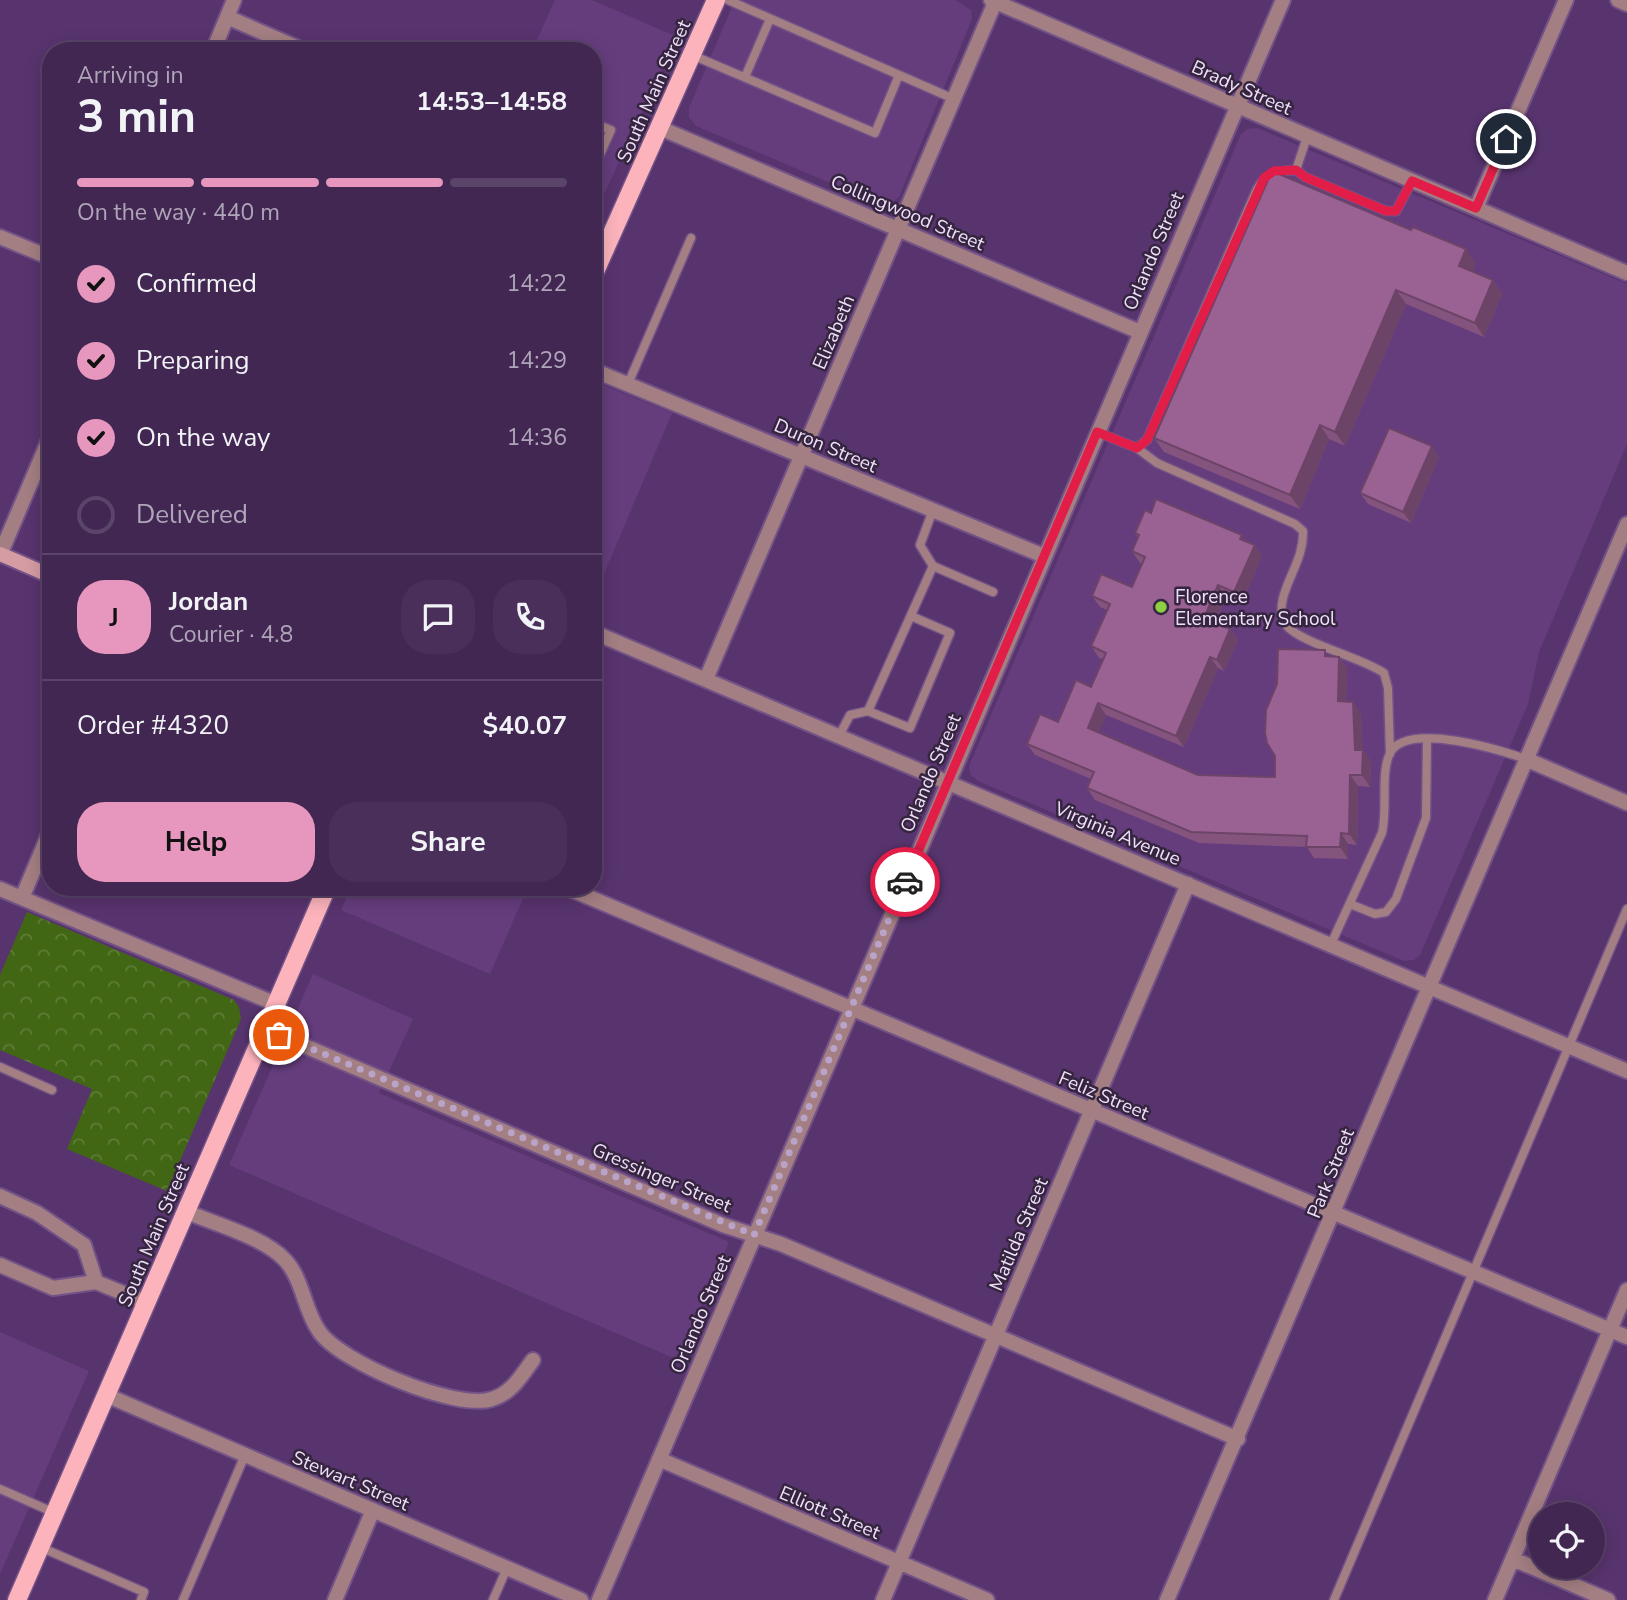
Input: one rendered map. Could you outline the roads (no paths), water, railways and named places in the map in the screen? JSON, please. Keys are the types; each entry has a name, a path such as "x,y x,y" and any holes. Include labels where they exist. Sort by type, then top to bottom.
{"main road":[{"name":"South Main Street","path":"602,256 716,0"},
{"name":"South Main Street","path":"17,1600 323,896"}],"street":[{"path":"217,42 234,0"},
{"name":"Orlando Street","path":"599,1600 1236,104 1283,0"},
{"path":"1476,208 1566,0"},
{"path":"1618,0 1627,4"},
{"name":"Brady Street","path":"994,1 1627,273"},
{"name":"Elizabeth","path":"706,680 994,1"},
{"path":"227,18 284,42"},
{"name":"Collingwood Street","path":"660,128 1140,332"},
{"path":"0,237 42,254"},
{"name":"Duron Street","path":"602,374 1044,556"},
{"path":"42,456 0,555 42,572"},
{"name":"Park Street","path":"1167,1600 1334,1213 1427,986 1625,533"},
{"name":"Virginia Avenue","path":"602,636 1627,1071"},
{"path":"1528,760 1627,803"},
{"path":"22,898 42,850"},
{"name":"Matilda Street","path":"883,1600 1188,884"},
{"path":"0,889 276,1004"},
{"name":"Feliz Street","path":"586,896 1627,1338"},
{"name":"Gressinger Street","path":"265,1030 1238,1439"},
{"path":"0,1196 37,1213 84,1245 96,1282"},
{"path":"185,1211 271,1247 286,1261 318,1331 332,1347 351,1359 438,1394 477,1400 489,1400 509,1392 533,1360"},
{"path":"0,1265 53,1288 96,1282 147,1303"},
{"path":"1495,1600 1627,1290"},
{"name":"Stewart Street","path":"106,1395 581,1600"},
{"name":"Elliott Street","path":"659,1459 987,1600"},
{"path":"335,1600 373,1510"},
{"path":"1513,1559 1608,1600"}],"lane":[{"path":"728,0 954,99"},
{"path":"745,77 770,19"},
{"path":"692,55 875,133 899,75"},
{"path":"602,126 611,130 602,150"},
{"path":"1296,170 1307,137"},
{"path":"1137,448 1147,440 1264,178 1274,171 1296,170 1305,177 1386,211 1396,211 1412,181"},
{"path":"628,384 691,238"},
{"path":"1097,432 1137,448 1157,463 1295,524 1303,531 1304,543 1281,610 1286,625 1303,636 1371,664 1384,673 1388,688 1390,754 1386,816 1331,944"},
{"path":"933,510 920,545 933,566 993,592"},
{"path":"868,711 933,566"},
{"path":"839,736 850,715 868,711 910,728 950,633 911,616"},
{"path":"1390,754 1398,744 1427,741 1471,742 1528,760"},
{"path":"1350,904 1375,914 1386,912 1396,899 1426,818 1427,741"},
{"path":"1334,1600 1627,909"},
{"path":"0,1067 52,1090"},
{"path":"183,1600 245,1455"},
{"path":"0,1489 55,1513"},
{"path":"40,1547 145,1591 141,1600"},
{"path":"493,1600 507,1568"}],"place":[{"name":"Florence Elementary School","path":"1161,607"}]}
